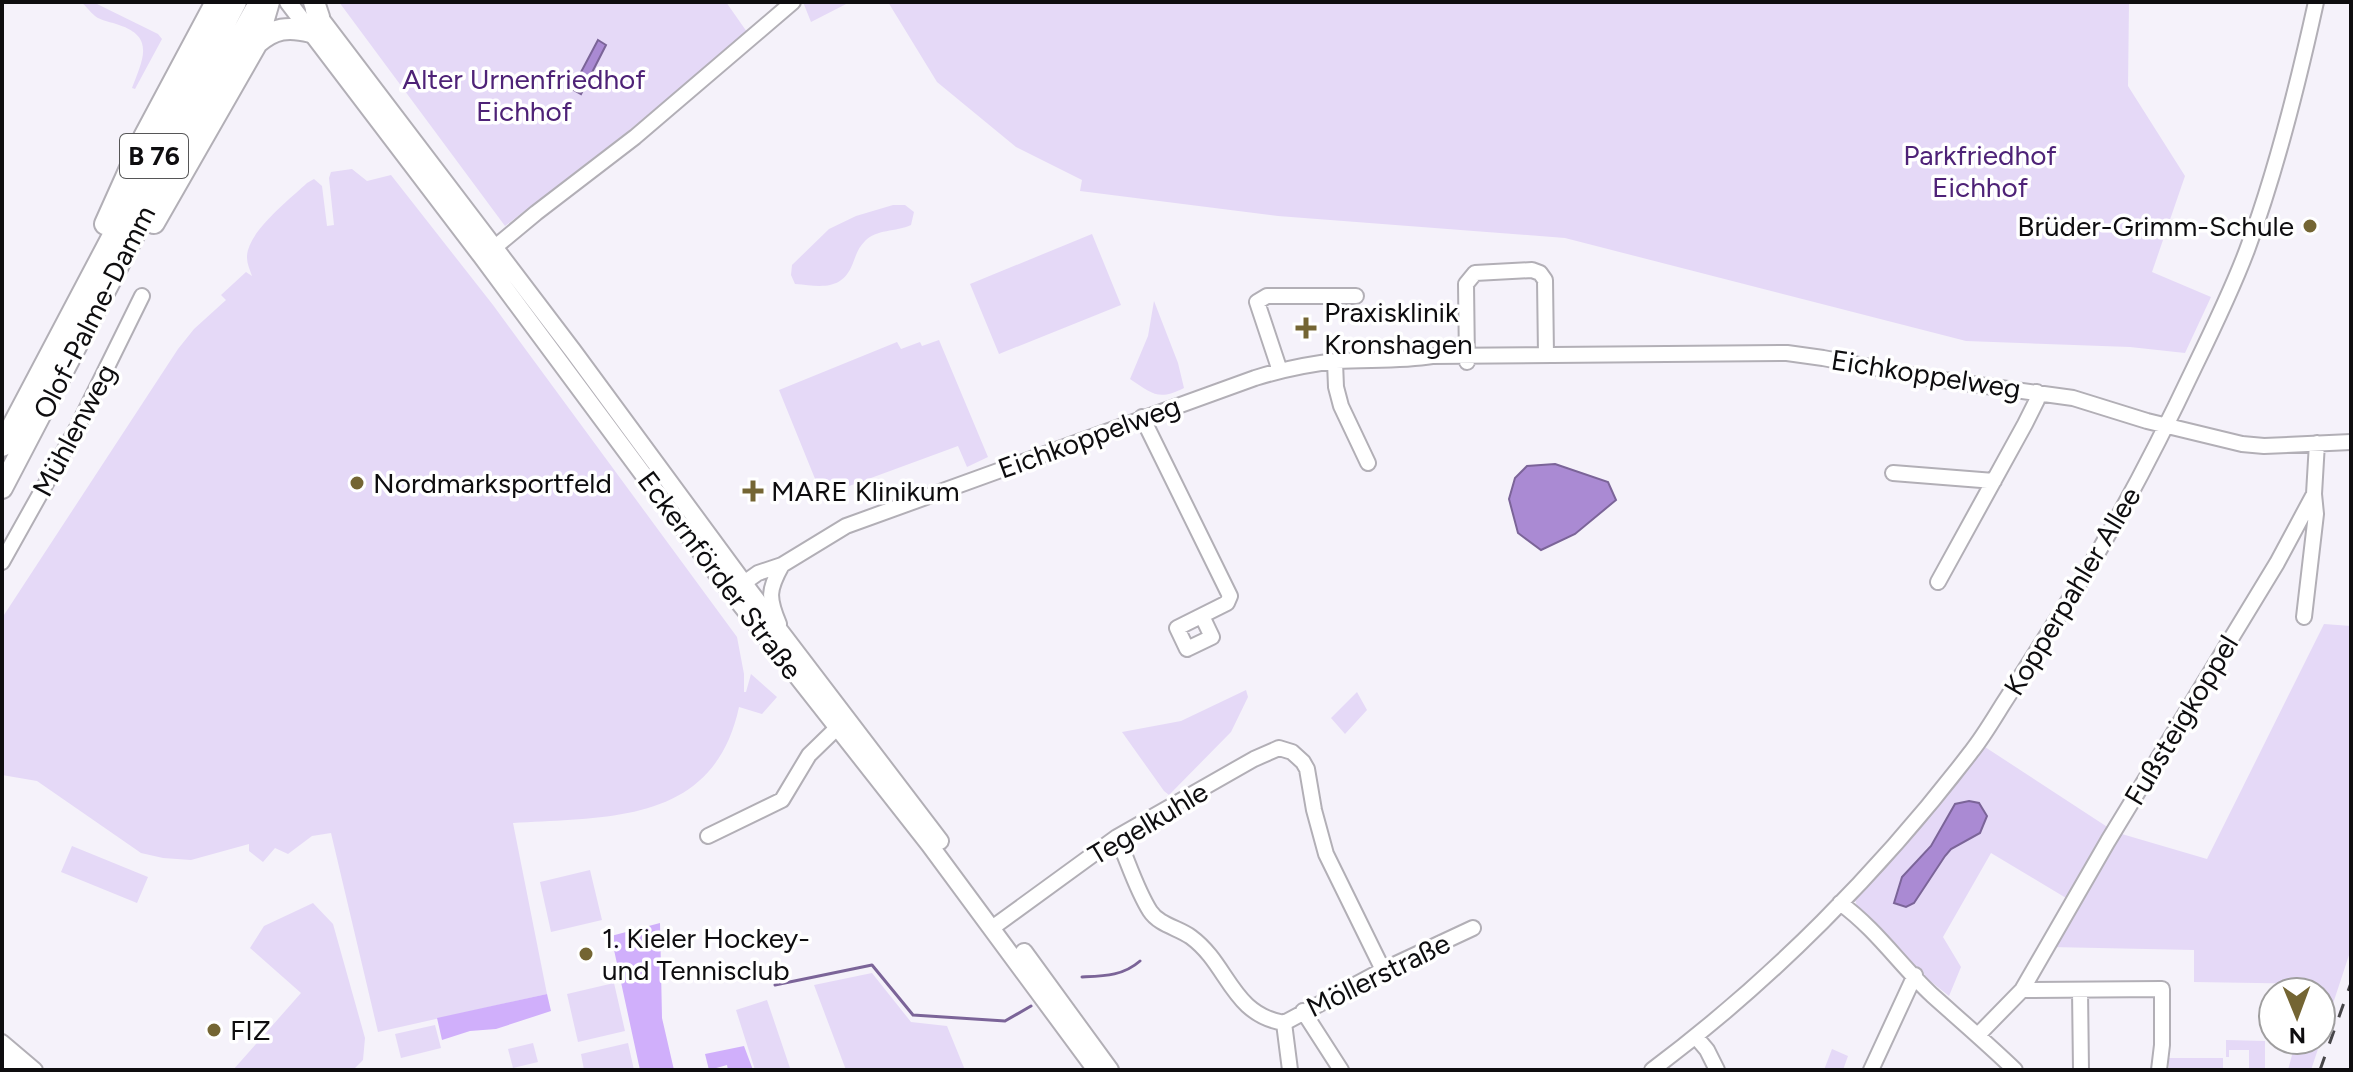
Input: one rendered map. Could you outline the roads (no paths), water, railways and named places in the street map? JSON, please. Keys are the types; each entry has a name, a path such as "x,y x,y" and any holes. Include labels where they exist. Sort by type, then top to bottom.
{"highway":[{"path":"72,310 108,213 144,137 216,2"},
{"path":"253,5 257,43"},
{"name":"Olof-Palme-Damm","path":"2,446 72,310 253,5"},
{"name":"Olof-Palme-Damm","path":"2,488 253,5"},
{"path":"102,293 145,238 257,43 277,29 290,28 313,13"}],"main road":[{"name":"Eckernförder Straße","path":"288,2 313,13 740,592 1110,1070"},
{"name":"Eckernförder Straße","path":"740,592 780,630 842,723"},
{"name":"Eckernförder Straße","path":"996,924 1096,1070"}],"street":[{"path":"489,252 635,137 793,2"},
{"name":"Kopperpahler Allee","path":"1652,1070 1762,979 1840,903 1973,750 2031,662 2111,531 2167,426 2238,271 2257,221 2291,105 2316,2"},
{"path":"1467,359 1466,284 1470,277 1475,273 1532,270 1540,273 1545,280 1546,355"},
{"name":"Mühlenweg","path":"2,562 77,428 142,296"},
{"path":"1280,371 1257,302 1267,296 1356,296"},
{"name":"Eichkoppelweg","path":"740,592 758,573 778,572 846,526 1142,417 1280,371 1335,362 1494,356 1787,353 1928,378 2037,392 2091,403 2167,426 2252,446 2351,442"},
{"path":"1335,362 1341,406 1368,463"},
{"path":"1938,582 2025,424 2037,400 2037,392"},
{"path":"1142,417 1230,596 1227,603 1202,616"},
{"name":"Fußsteigkoppel","path":"1978,1035 2022,990 2108,841 2277,563 2314,494 2317,443"},
{"path":"1893,473 1994,481"},
{"path":"2304,617 2316,514 2314,494"},
{"path":"778,572 770,600 780,630"},
{"path":"708,836 782,800 809,755 842,723"},
{"name":"Tegelkuhle","path":"996,924 1117,837 1279,748 1292,752 1307,769 1326,854 1383,970"},
{"path":"1117,837 1153,916 1200,945 1244,1004 1271,1020 1284,1023"},
{"path":"1840,903 1874,932 1934,996 2015,1070"},
{"name":"Möllerstraße","path":"1290,1070 1284,1023 1383,970 1473,928"},
{"path":"1871,1070 1915,975"},
{"path":"2022,990 2162,989 2159,1070"},
{"path":"2080,990 2081,1070"},
{"path":"1303,1011 1341,1070"},
{"path":"1691,1040 1697,1056 1715,1068"},
{"path":"2,1042 35,1070"},
{"path":"2,1057 17,1070"}],"waterway":[{"path":"1082,977 1120,972 1140,961"},
{"path":"775,985 872,965 913,1015 1005,1021 1031,1006"}],"railway":[{"path":"2320,1070 2351,983"}],"place":[{"name":"Brüder-Grimm-Schule","path":"2310,226"},
{"name":"Praxisklinik Kronshagen","path":"1306,328"},
{"name":"Nordmarksportfeld","path":"357,483"},
{"name":"MARE Klinikum","path":"753,491"},
{"name":"1. Kieler Hockey- und Tennisclub","path":"586,954"},
{"name":"FIZ","path":"214,1030"}],"park label":[{"name":"Alter Urnenfriedhof Eichhof","path":"524,95"},
{"name":"Parkfriedhof Eichhof","path":"1980,171"}]}
